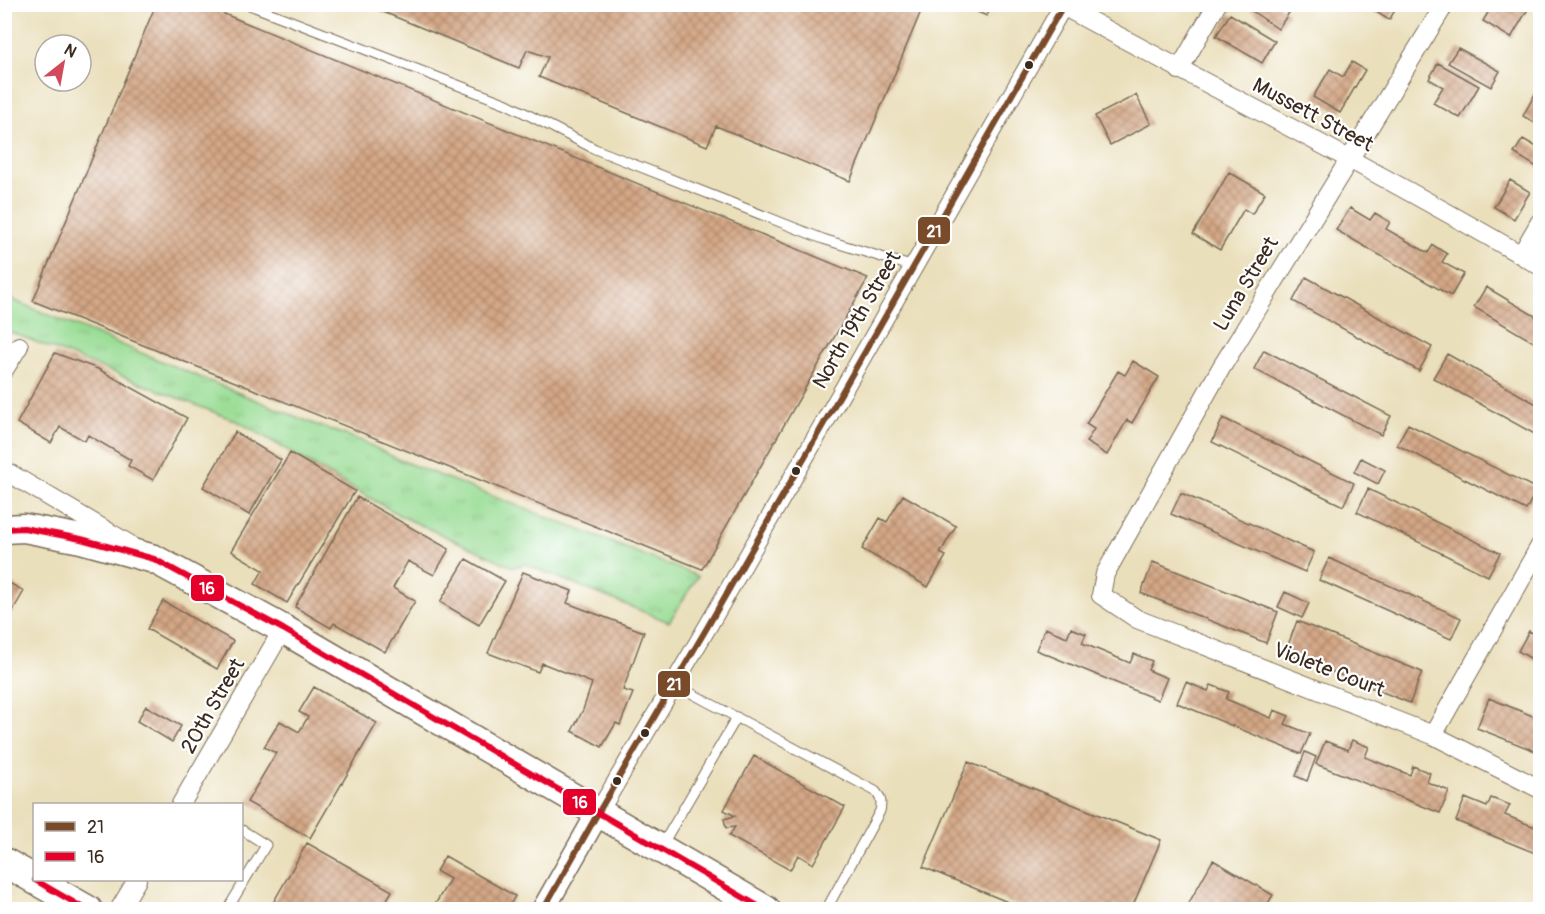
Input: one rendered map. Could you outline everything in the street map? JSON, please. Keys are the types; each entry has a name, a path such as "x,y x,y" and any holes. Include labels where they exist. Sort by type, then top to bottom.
{"main road":[{"path":"4,529 24,528 81,538 154,559 283,629 766,909"},
{"path":"4,862 33,878"},
{"path":"39,881 88,909"}],"street":[{"path":"1179,70 1217,4"},
{"name":"Luna Street","path":"1101,596 1105,574 1221,368 1445,4"},
{"name":"North 19th Street","path":"598,813 708,626 1064,5"},
{"name":"Mussett Street","path":"1064,5 1179,70 1349,159 1540,266"},
{"path":"1521,255 1540,222"},
{"path":"4,370 19,346"},
{"path":"4,470 154,559"},
{"path":"1433,735 1540,546"},
{"name":"Violete Court","path":"1101,596 1137,618 1433,735 1540,789"},
{"name":"20th Street","path":"186,801 283,629"},
{"path":"543,909 598,813"},
{"path":"119,909 136,881"}],"lane":[{"path":"247,4 507,104 616,158 823,239 914,267"},
{"path":"674,684 879,795 882,805 880,811 826,909"},
{"path":"660,849 737,717"},
{"path":"227,909 266,845 243,831"}],"green space":[{"path":"5,297 314,424 362,441 397,459 698,576 669,622 525,564 513,567 401,516 239,422 5,330"}],"building":[{"path":"156,4 200,4 868,278 702,569 33,301"},
{"path":"364,4 924,4 850,181 716,126 707,146 539,77 548,57 527,50 519,68"},
{"path":"958,4 992,4 987,16"},
{"path":"1247,4 1276,4 1289,13 1278,29 1245,6"},
{"path":"1363,4 1399,4 1389,20"},
{"path":"1493,4 1531,4 1511,38 1483,21"},
{"path":"1230,14 1275,41 1262,63 1216,36"},
{"path":"1458,48 1500,71 1491,87 1448,63"},
{"path":"1352,62 1365,70 1340,113 1313,97 1330,69 1343,77"},
{"path":"1438,63 1479,86 1460,118 1433,103 1443,87 1429,79"},
{"path":"1535,94 1540,96 1540,126 1523,116"},
{"path":"1136,95 1151,124 1110,145 1095,116"},
{"path":"1523,139 1540,149 1540,169 1514,153"},
{"path":"1229,172 1265,193 1252,214 1244,209 1220,250 1193,234"},
{"path":"1510,180 1530,192 1514,219 1494,207"},
{"path":"1350,208 1370,220 1375,213 1390,222 1386,229 1428,253 1433,245 1447,254 1442,262 1464,274 1451,296 1336,230"},
{"path":"1306,277 1432,347 1419,371 1293,301"},
{"path":"1486,287 1540,319 1540,346 1474,307"},
{"path":"1264,350 1391,416 1381,435 1254,369"},
{"path":"55,353 98,369 187,418 153,480 128,466 131,460 88,435 85,441 60,427 51,443 17,423"},
{"path":"1447,354 1540,406 1540,437 1433,378"},
{"path":"1133,361 1159,377 1132,423 1127,420 1107,455 1086,442 1094,429 1086,424 1118,371 1125,375"},
{"path":"1223,418 1354,483 1343,506 1212,442"},
{"path":"1408,424 1537,489 1526,510 1397,445"},
{"path":"235,432 281,460 249,515 203,487"},
{"path":"290,453 355,491 287,603 255,584 263,570 231,551"},
{"path":"1361,458 1385,470 1378,484 1354,472"},
{"path":"1368,489 1500,553 1488,576 1357,512"},
{"path":"1181,493 1314,552 1305,572 1171,514"},
{"path":"903,495 956,526 940,553 946,556 928,587 862,549 880,518 887,522"},
{"path":"357,497 449,549 434,575 408,561 393,588 415,601 385,652 334,623 331,628 295,607"},
{"path":"1329,558 1461,618 1451,639 1319,580"},
{"path":"466,559 505,581 479,625 440,602"},
{"path":"1153,562 1278,612 1266,643 1141,593"},
{"path":"523,572 572,591 567,603 644,632 623,690 633,693 620,725 616,723 602,747 572,731 583,710 592,683 542,663 538,672 488,653"},
{"path":"4,580 24,591 4,626"},
{"path":"1285,592 1309,603 1302,618 1278,607"},
{"path":"163,601 233,641 217,669 147,629"},
{"path":"1297,621 1422,672 1410,703 1285,653"},
{"path":"1045,628 1067,637 1071,628 1086,634 1082,643 1130,663 1134,654 1152,661 1148,670 1167,678 1158,700 1036,650"},
{"path":"1529,631 1540,637 1540,664 1518,651"},
{"path":"1186,682 1208,691 1211,685 1229,692 1226,699 1271,718 1274,710 1289,716 1285,724 1310,734 1301,754 1177,703"},
{"path":"314,687 377,723 310,838 247,802 276,753 264,747 280,721 299,732 308,717 299,712"},
{"path":"1489,698 1540,719 1540,753 1477,728"},
{"path":"146,706 181,726 172,742 137,721"},
{"path":"1352,740 1369,747 1365,757 1410,775 1413,766 1430,773 1427,782 1449,791 1440,813 1316,764 1325,741 1348,750"},
{"path":"1305,752 1316,757 1307,781 1296,776"},
{"path":"754,756 845,807 813,864 798,855 790,870 729,836 735,827 726,828 724,819 735,816 724,810"},
{"path":"968,762 1161,840 1131,910 1027,910 923,867"},
{"path":"1465,798 1487,807 1491,798 1510,805 1505,815 1540,829 1540,855 1456,821"},
{"path":"307,843 392,891 381,910 269,910"},
{"path":"445,856 515,896 507,910 436,910 433,908 450,879 436,871"},
{"path":"1213,860 1273,895 1264,910 1185,910"}],"transit line":[{"name":"21","path":"543,910 1064,4"},
{"name":"16","path":"4,529 24,528 81,539 154,559 283,629 765,910"},
{"name":"16","path":"37,881 87,910"}]}
